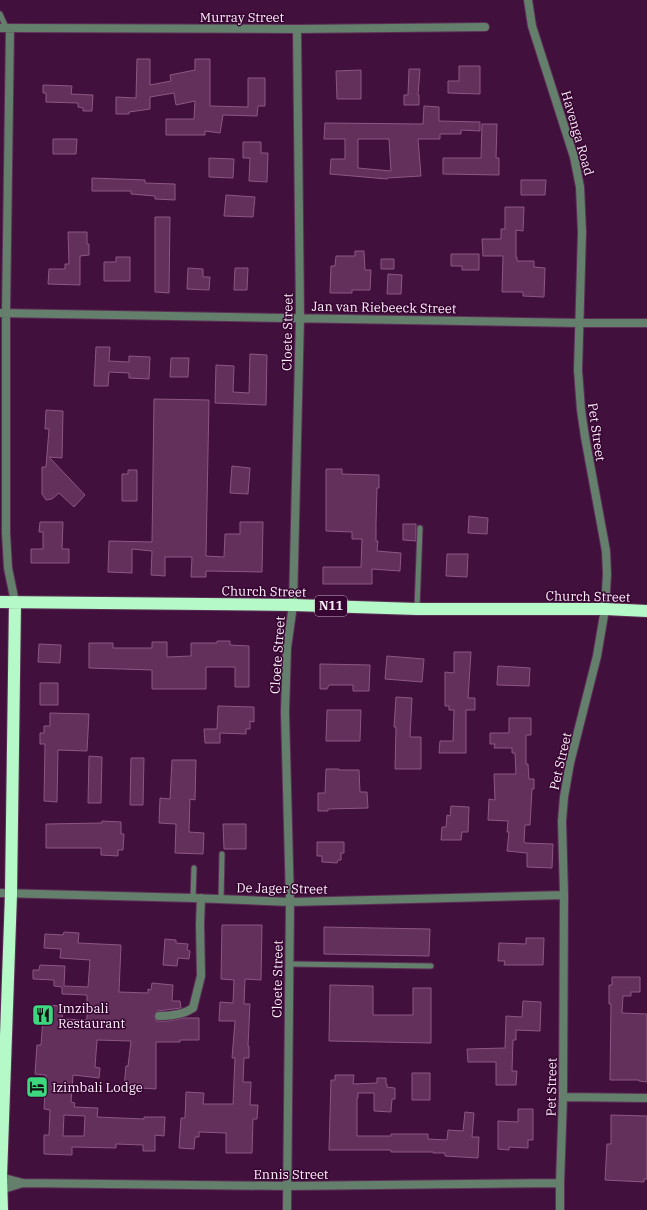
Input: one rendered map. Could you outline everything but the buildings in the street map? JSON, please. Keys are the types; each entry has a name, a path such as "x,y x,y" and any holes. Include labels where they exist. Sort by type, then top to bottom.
{"highway":[{"name":"Church Street","path":"0,602 293,605 417,609 605,609 647,611"},
{"path":"2,1210 1,1177 5,894 15,602"}],"street":[{"name":"Havenga Road","path":"528,0 532,26 578,172 582,232 580,323"},
{"name":"Murray Street","path":"0,28 297,29 485,27"},
{"path":"10,28 3,313 3,533 15,602"},
{"name":"Cloete Street","path":"287,1210 290,902 285,712 287,648 293,605 300,317 297,29"},
{"name":"Jan van Riebeeck Street","path":"3,313 647,323"},
{"name":"Pet Street","path":"560,1210 563,1097 564,895 562,821 564,797 570,763 597,656 607,589 606,551 581,410 578,370 580,323"},
{"name":"De Jager Street","path":"5,894 197,898 290,902 564,895"},
{"path":"159,1016 171,1016 187,1012 193,1008 201,976 200,924 197,898"},
{"path":"563,1097 647,1098"},
{"name":"Ennis Street","path":"1,1177 23,1183 288,1186 560,1183"},
{"name":"Ennis Street","path":"1,1190 23,1183"}],"lane":[{"path":"0,14 5,25 10,28"},
{"path":"417,609 420,528"},
{"path":"221,899 222,854"},
{"path":"194,868 197,898"},
{"path":"289,964 431,966"}],"place":[{"name":"Imzibali Restaurant","path":"43,1015"},
{"name":"Izimbali Lodge","path":"37,1087"}]}
